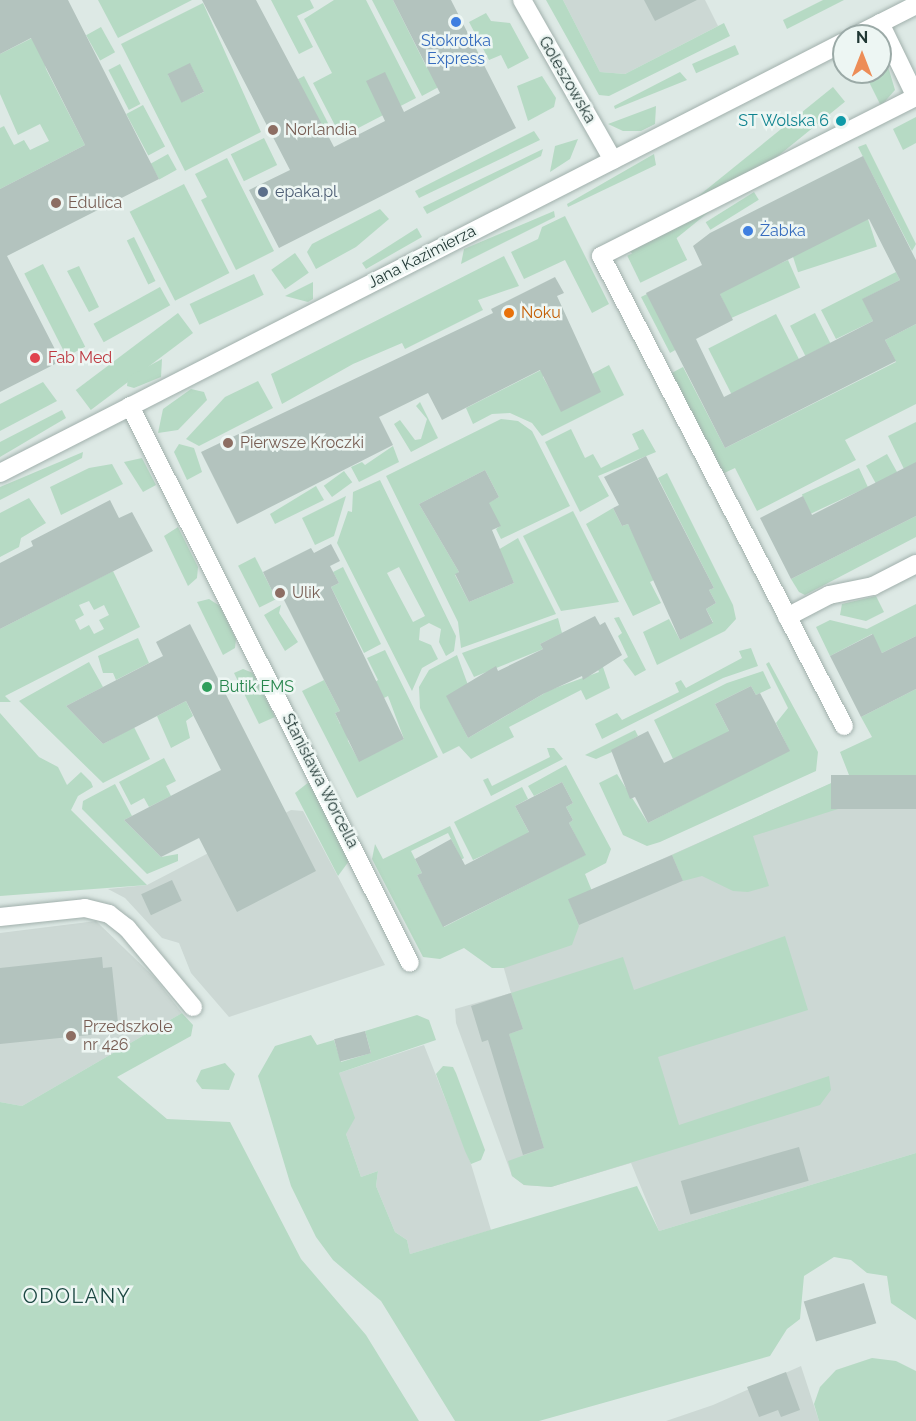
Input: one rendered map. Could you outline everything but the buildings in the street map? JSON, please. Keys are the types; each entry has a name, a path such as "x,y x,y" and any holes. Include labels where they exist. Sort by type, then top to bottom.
{"street":[{"name":"Goleszowska","path":"522,0 613,160"},
{"path":"844,726 601,256 916,97 880,23 916,5"},
{"name":"Jana Kazimierza","path":"0,473 832,48"},
{"name":"Stanisława Worcella","path":"130,406 410,963"},
{"path":"787,617 829,595 873,586 916,564"},
{"path":"0,917 85,908 109,914 127,928 193,1007"}],"shaded area":[{"path":"563,0 705,0 718,26 625,74 600,72"},
{"path":"916,759 916,1153 659,1231 631,1163 551,1187 524,1185 512,1176 456,1023 455,1009 511,993 494,934 850,775"},
{"path":"291,810 303,811 385,965 229,1017 191,973 179,943 162,938 125,898 108,889 147,885"},
{"name":"Przedszkole nr 426","path":"96,921 155,978 182,1013 22,1106 0,1102 0,933"},
{"path":"424,1045 471,1164 491,1230 410,1254 407,1240 395,1232 376,1186 378,1171 361,1177 346,1134 339,1073"},
{"path":"801,1366 819,1421 666,1421 713,1405"}],"green space":[{"path":"98,0 192,0 118,38"},
{"path":"271,0 310,0 314,8 297,16 313,47 299,54"},
{"path":"334,0 366,0 416,98 341,137 313,83 332,73 304,19"},
{"path":"372,0 393,0 427,68 474,44 483,63 422,96"},
{"path":"546,0 563,0 600,72 625,74 724,23 730,36 609,96 599,95"},
{"path":"823,0 844,0 787,29 783,20"},
{"path":"203,3 261,132 185,171 121,44","holes":["190,64 204,92 182,102 168,75"]},
{"path":"486,13 491,21 510,23 529,58 508,69 501,55 489,60 469,22"},
{"path":"101,27 115,52 100,61 86,35"},
{"path":"38,35 46,69 85,145 0,189 0,128 4,126 14,145 24,140 30,150 49,141 40,124 18,135 0,94 0,54"},
{"path":"735,45 739,54 696,73 692,64"},
{"path":"120,64 140,104 129,110 108,70"},
{"path":"680,72 687,80 615,109 614,106"},
{"path":"304,76 334,135 328,138 298,79"},
{"path":"542,76 556,98 554,107 528,121 517,86"},
{"path":"892,80 895,90 881,106 870,84 892,84"},
{"path":"833,87 845,102 642,266 630,251"},
{"path":"143,105 165,146 148,155 126,114"},
{"path":"656,106 655,124 641,131 623,131 608,124"},
{"path":"916,117 916,143 903,150 893,129"},
{"path":"534,131 540,140 419,198 415,191"},
{"path":"264,138 277,165 244,181 231,154"},
{"path":"578,139 570,159 550,172 555,146"},
{"path":"866,144 916,244 912,251 858,147"},
{"path":"543,149 541,156 427,214 423,207"},
{"path":"168,154 177,170 159,179 151,164"},
{"path":"654,154 656,165 568,207 567,204"},
{"path":"227,158 274,251 236,270 201,200 207,197 195,174"},
{"path":"184,184 229,273 175,301 130,212"},
{"path":"754,192 759,200 710,230 706,222"},
{"path":"380,209 389,219 356,247 316,269 307,252 312,244"},
{"path":"554,211 555,217 461,264 464,249"},
{"path":"565,216 609,304 592,313 565,260 524,279 511,252 538,239 542,227"},
{"path":"868,219 877,247 798,272 789,245"},
{"path":"417,228 422,237 366,269 362,263"},
{"path":"674,233 687,260 640,283 627,256"},
{"path":"134,237 155,281 148,285 127,241"},
{"path":"295,253 309,273 285,289 271,270"},
{"path":"504,256 519,286 478,300 483,310 405,349 402,343 353,364 282,404 271,374"},
{"path":"788,260 800,287 731,318 719,291"},
{"path":"43,264 85,347 67,356 24,274"},
{"path":"79,266 99,307 89,312 67,271"},
{"path":"896,272 900,280 863,299 873,321 836,339 821,310"},
{"path":"254,274 264,295 199,325 190,304"},
{"path":"313,282 313,299 308,302 285,296"},
{"path":"160,287 170,305 104,342 94,324"},
{"path":"647,294 677,349 670,353 641,297"},
{"path":"178,313 193,333 91,410 76,390"},
{"path":"815,313 830,343 805,356 790,326"},
{"path":"776,314 799,359 731,394 708,349"},
{"path":"916,324 916,404 845,440 856,460 757,511 735,468 720,475 668,375 683,367 725,448 896,362 885,340"},
{"path":"162,359 161,377 134,388 127,386 128,377"},
{"path":"609,365 624,395 542,436 532,423 510,413 492,414 473,424 466,408 545,368 543,377 562,411 592,374"},
{"path":"258,381 273,408 199,446 186,439 225,397"},
{"path":"43,382 57,401 0,431 0,404"},
{"path":"191,389 204,392 207,400 178,430 158,433 163,409"},
{"path":"420,402 438,438 411,452 394,424 400,420 415,440 421,439 427,419 416,406"},
{"path":"62,410 66,418 0,457 0,442"},
{"path":"501,419 518,421 532,431 570,506 501,539 496,529 500,526 484,505 499,497 485,470 419,504 459,572 455,575 469,602 514,583 498,550 518,538 556,614 461,648 458,622 386,476"},
{"path":"916,422 916,463 904,469 888,436"},
{"path":"571,429 585,458 593,454 601,468 639,449 632,434 643,429 656,452 598,476 609,496 580,512 545,442"},
{"path":"179,444 194,448 202,472 187,480 174,452"},
{"path":"393,446 399,462 359,482 351,467 362,462 365,465"},
{"path":"83,452 82,458 0,500 0,487"},
{"path":"887,454 897,472 876,484 866,466"},
{"path":"142,458 156,485 143,492 124,462"},
{"path":"112,464 123,484 61,515 50,487 89,468"},
{"path":"859,468 868,487 811,514 802,495"},
{"path":"344,471 352,482 332,497 324,486"},
{"path":"667,473 733,605 736,619 725,631 657,665 643,632 669,619 680,640 713,622 706,609 716,603 709,590 714,588 658,478"},
{"path":"380,480 456,636 454,651 446,656 439,642 441,629 429,623 420,628 419,640 431,645 438,659 422,668 412,691 337,543 348,511 352,512 353,492","holes":["399,567 425,616 413,622 387,573"]},
{"path":"316,486 324,500 275,524 270,514"},
{"path":"346,496 334,536 315,545 302,518"},
{"path":"29,498 46,523 21,538 19,547 0,557 0,513"},
{"path":"613,508 622,526 628,524 656,579 650,582 661,603 633,616 586,524"},
{"path":"573,511 619,602 561,611 523,536"},
{"path":"916,516 916,537 805,595 799,592 791,579"},
{"path":"178,527 198,567 197,578 188,586 164,536"},
{"path":"255,557 276,599 259,608 238,566"},
{"path":"343,567 381,644 364,653 331,587 339,583 333,572"},
{"path":"113,571 140,627 5,696 11,702 0,702 0,629","holes":["89,601 94,610 104,605 109,615 99,620 104,629 94,634 89,625 80,630 75,620 84,615 79,605"]},
{"path":"876,596 884,612 866,621 840,615 842,604"},
{"path":"209,599 220,606 236,639 235,648 223,655 197,602"},
{"path":"916,604 916,636 882,653 872,634 830,656 816,627 830,620 867,629"},
{"path":"281,605 279,613 298,642 285,651 264,615"},
{"path":"619,617 646,670 635,676 623,660 628,657 618,636 622,633 614,618"},
{"path":"558,618 562,633 540,644 543,649 474,677 462,653"},
{"path":"138,638 149,663 116,680 113,673 103,673 98,656"},
{"path":"751,648 758,666 723,678 602,739 595,724 617,713 622,720 679,692 675,683 681,680 686,688 742,658 739,651"},
{"path":"385,650 438,757 357,798 302,691 324,680 340,711 335,713 340,724 346,722 348,741 359,761 404,739 388,696 382,699 374,683 378,680 367,658"},
{"path":"457,655 468,685 447,696 468,738 550,690 599,672 597,667 603,667 610,688 586,700 581,690 509,727 514,737 471,759 459,746 443,754 420,708 419,687 429,670"},
{"path":"89,662 103,687 66,706 103,744 134,727 150,759 103,783 19,701"},
{"path":"769,662 818,752 816,771 660,842 647,846 623,835 599,783 617,774 648,823 789,750 776,723 788,708 766,664"},
{"path":"243,669 253,673 275,717 259,724 234,673"},
{"path":"763,671 771,688 756,695 751,686 715,704 730,733 673,759 654,720 727,683"},
{"path":"916,689 916,775 835,799 838,809 753,836 769,886 748,892 733,891 702,876 683,881 672,855 849,775 840,752 872,737 861,717"},
{"path":"186,701 193,716 186,721 190,738 171,748 157,716"},
{"path":"0,713 39,757 58,767 67,785 81,772 91,782 93,787 78,796 71,810 147,885 0,896"},
{"path":"635,730 638,736 612,752 596,759 585,755"},
{"path":"547,748 554,748 563,759 491,796 483,780 488,778 492,786 550,757"},
{"path":"164,758 176,781 166,786 171,796 149,807 144,798 131,805 119,782"},
{"path":"566,765 611,849 606,863 585,874 592,891 569,901 579,926 572,945 504,968 492,968 464,948 440,959 423,957 372,859 375,844 383,859 450,826 464,858 457,862 459,855 448,833 411,851 422,873 417,875 444,927 585,855 569,823 573,820 566,807 573,803 562,782 534,796 528,786"},
{"path":"309,782 349,861 338,876 295,793"},
{"path":"115,784 132,816 124,820 161,857 178,854 178,861 147,874 82,809 83,801"},
{"path":"522,787 528,799 515,806 530,834 473,860 454,822"},
{"path":"785,936 808,1010 658,1057 679,1125 829,1076 831,1090 820,1105 551,1187 524,1185 512,1176 508,1161 544,1148 509,1034 523,1029 511,993 623,957 634,990"},
{"path":"182,1013 193,1025 191,1036 117,1077 167,1119 230,1122 301,1259 366,1335 419,1421 0,1421 0,1102 22,1106"},
{"path":"417,1015 429,1020 436,1040 339,1073 355,1118 346,1134 361,1177 378,1171 376,1186 395,1232 407,1240 410,1254 637,1186 659,1231 916,1153 916,1320 891,1303 887,1276 867,1273 851,1260 834,1257 804,1276 800,1319 787,1329 770,1356 539,1421 455,1421 381,1301 333,1260 316,1237 291,1186 258,1076 275,1046 311,1035 317,1045 334,1040 341,1062 371,1053 365,1031"},
{"path":"225,1063 235,1074 229,1090 202,1089 196,1081 201,1070"},
{"path":"443,1066 453,1067 456,1073 485,1150 481,1160 471,1164 436,1074"},
{"path":"872,1358 896,1361 916,1371 916,1421 819,1421 814,1404 820,1387 836,1370"}],"place":[{"name":"Stokrotka Express","path":"456,22"},
{"name":"ST Wolska 6","path":"841,121"},
{"name":"Norlandia","path":"273,130"},
{"name":"epaka.pl","path":"263,192"},
{"name":"Edulica","path":"56,203"},
{"name":"Żabka","path":"748,231"},
{"name":"Noku","path":"509,313"},
{"name":"Fab Med","path":"35,358"},
{"name":"Pierwsze Kroczki","path":"228,443"},
{"name":"Ulik","path":"280,593"},
{"name":"Butik EMS","path":"207,687"},
{"name":"Przedszkole nr 426","path":"71,1036"}],"district":[{"name":"ODOLANY","path":"77,1296"}]}
